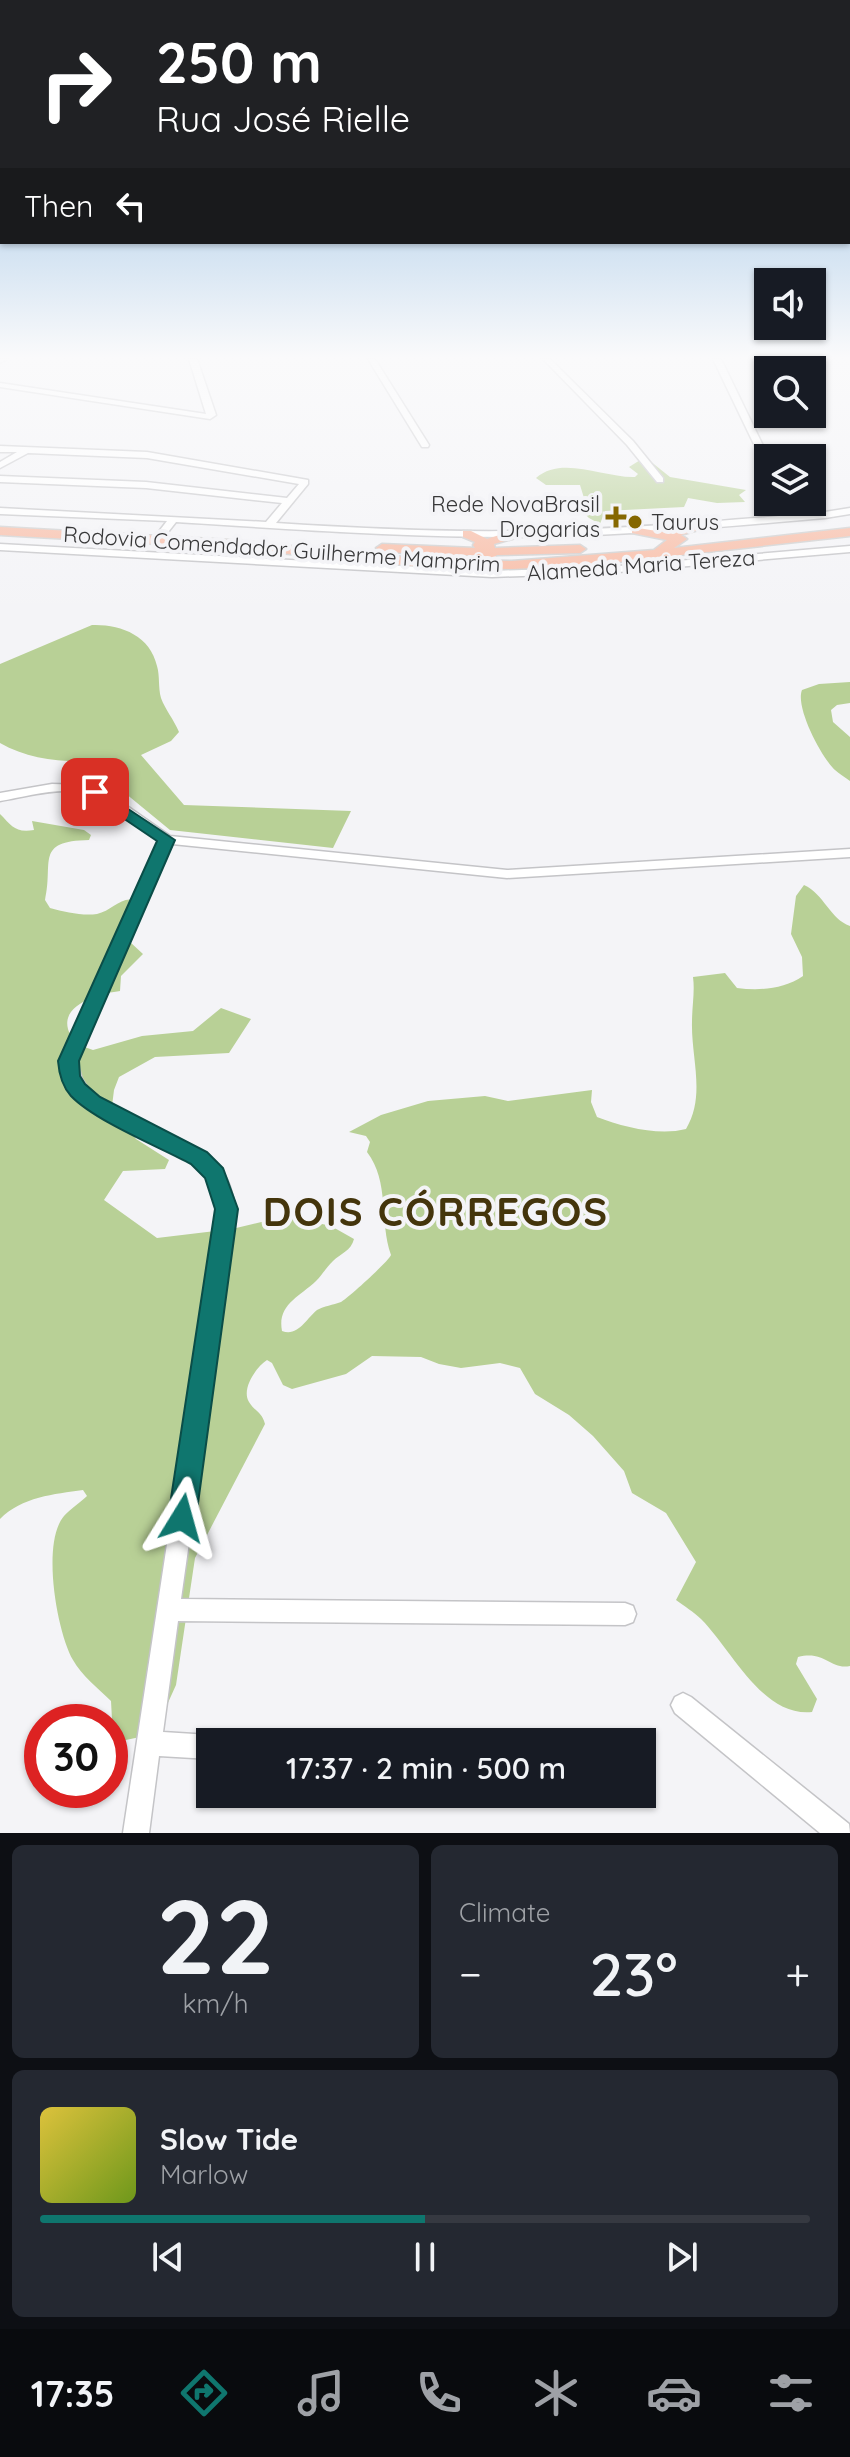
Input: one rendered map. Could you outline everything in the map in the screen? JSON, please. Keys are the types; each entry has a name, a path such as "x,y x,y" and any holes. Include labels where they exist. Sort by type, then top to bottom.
{"main road":[{"path":"655,554 682,529 701,525"},
{"name":"Rodovia Comendador Guilherme Mamprim","path":"0,529 243,545 424,563 850,525"},
{"name":"Rodovia Comendador Guilherme Mamprim","path":"0,529 162,534 459,551 512,565 655,554 850,532"},
{"path":"636,530 673,540"},
{"path":"467,534 490,558 515,534"}],"street":[{"path":"631,445 660,480"},
{"path":"0,449 147,455 305,482 268,526"},
{"path":"0,465 24,452"},
{"path":"0,479 146,485 288,501"},
{"path":"780,519 788,506 795,515 803,517"},
{"path":"0,511 268,526 515,534 636,530 850,511"},
{"path":"162,534 174,519"},
{"path":"18,547 28,532"},
{"path":"750,544 760,558"},
{"name":"Alameda Maria Tereza","path":"0,547 490,558 621,569 850,549"},
{"path":"0,797 52,788 85,789 103,795 167,840 507,874 850,853"},
{"path":"136,1833 227,1209 215,1174 199,1158 93,1102 77,1089 70,1076 69,1061 167,840"},
{"path":"169,1610 625,1614"},
{"path":"683,1705 840,1833"},
{"path":"149,1743 196,1746"}],"green space":[{"path":"645,457 670,477 746,490 739,495 745,502 717,503 688,498 684,507 605,511 600,524 578,507 584,498 580,485 546,485 536,478 558,468 635,477 638,474 629,467"},
{"path":"92,625 123,629 141,639 153,655 161,698 179,732 171,741 141,755 184,805 351,811 333,848 170,830 86,761 42,758 0,743 0,664"},
{"path":"850,682 850,703 837,705 831,710 833,722 850,737 850,781 835,770 823,754 811,732 801,698 802,690 819,684"},
{"path":"0,814 14,828 22,830 34,830 32,821 84,830 91,835 89,840 60,844 53,849 48,865 45,900 50,908 97,914 123,901 139,903 130,942 143,954 121,976 120,991 85,1001 71,1012 68,1029 79,1045 93,1050 142,1036 193,1031 221,1008 251,1019 229,1053 155,1057 119,1077 112,1106 136,1139 169,1160 165,1169 123,1171 104,1200 157,1238 232,1229 287,1216 331,1226 354,1239 348,1249 286,1308 281,1322 282,1331 288,1332 297,1329 317,1310 341,1302 391,1255 379,1176 367,1152 370,1142 366,1136 349,1132 381,1115 428,1101 485,1096 508,1101 592,1090 591,1102 597,1117 641,1129 686,1129 692,1116 696,1090 692,1036 693,977 725,973 737,988 754,989 780,986 803,976 802,957 791,934 796,896 804,885 817,894 837,918 850,926 850,1666 837,1665 815,1656 798,1657 796,1664 817,1699 812,1712 794,1711 763,1693 701,1619 676,1600 696,1562 666,1513 632,1493 624,1471 593,1436 569,1415 535,1394 520,1368 500,1363 461,1368 421,1357 372,1356 346,1374 292,1389 283,1385 272,1363 267,1360 258,1368 248,1385 247,1397 265,1424 195,1558 176,1685 162,1716 140,1737 128,1740 128,1704 111,1704 76,1666 67,1647 57,1609 53,1546 57,1529 64,1516 87,1496 83,1490 39,1498 18,1506 0,1519"}],"place":[{"name":"Rede NovaBrasil Drogarias","path":"616,517"},
{"name":"Taurus","path":"635,522"}],"district":[{"name":"DOIS CÓRREGOS","path":"436,1211"}],"route":[{"path":"95,792 167,840 69,1061 70,1076 77,1089 93,1102 180,1145 199,1158 215,1174 227,1209 182,1518"}]}
